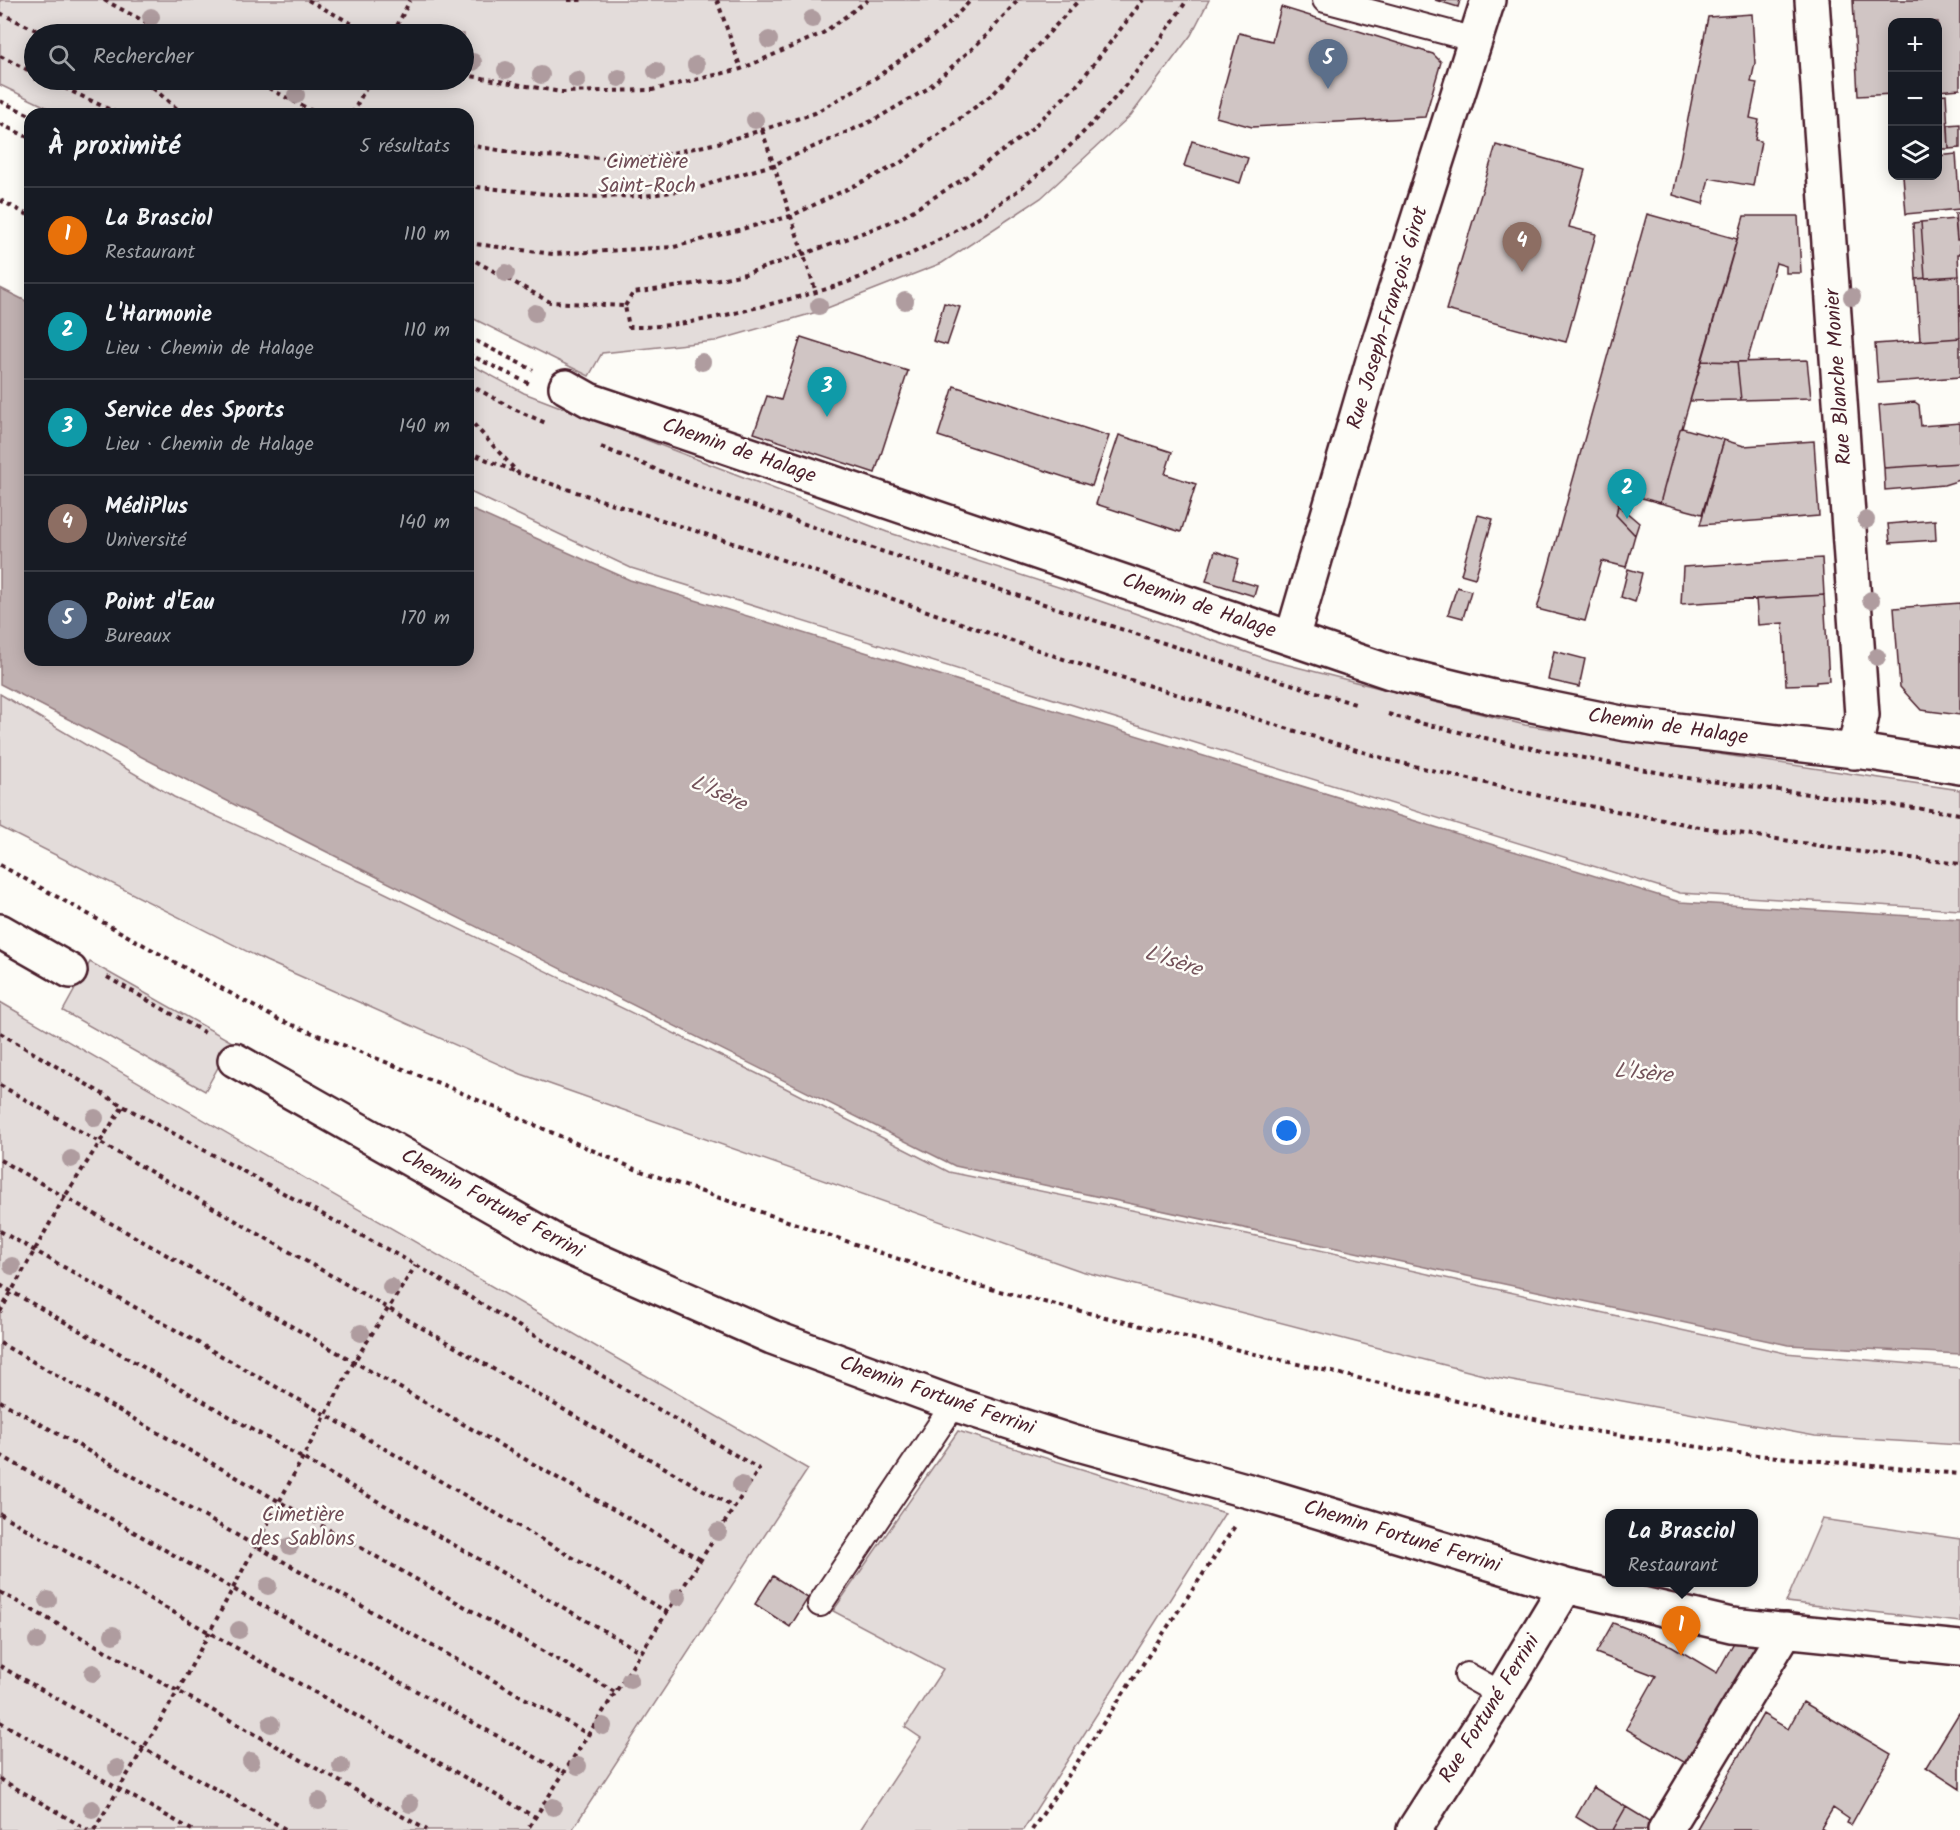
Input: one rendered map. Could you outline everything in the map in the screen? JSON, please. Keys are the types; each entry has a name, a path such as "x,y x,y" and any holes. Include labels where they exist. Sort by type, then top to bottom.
{"street":[{"name":"Rue Joseph-François Girot","path":"1292,638 1375,354 1488,0"},
{"name":"Rue Blanche Monier","path":"1812,0 1862,716 1854,752"},
{"name":"Chemin de Halage","path":"566,387 600,404 1390,672 1493,697 1626,724 1960,767"},
{"path":"0,931 70,971"},
{"name":"Chemin Fortuné Ferrini","path":"235,1060 558,1243 772,1336 954,1404 1075,1443 1257,1494 1566,1586 1731,1624 1960,1648"},
{"name":"Rue Fortuné Ferrini","path":"1414,1830 1501,1694 1566,1586"},
{"path":"1665,1830 1786,1630"}],"lane":[{"path":"1325,0 1476,40"},
{"path":"820,1604 954,1404"},
{"path":"1467,1675 1501,1694"}],"path":[{"path":"104,0 149,24"},
{"path":"308,0 352,24"},
{"path":"398,24 410,0"},
{"path":"568,0 582,0"},
{"path":"717,0 741,69"},
{"path":"474,77 561,92 652,90 741,69 823,33 868,0"},
{"path":"474,146 535,156 645,159 722,142 814,113 877,77 945,27 970,0"},
{"path":"474,186 578,198 644,195 699,188 773,165 874,120 927,89 986,36 1018,0"},
{"path":"474,244 553,254 674,247 791,216 899,164 985,100 1079,0"},
{"path":"1143,0 1079,83 1018,139 968,176 901,218 744,274 633,293 625,306 628,327 702,321 843,284 915,252 978,218 1029,182 1114,99 1159,44 1187,0"},
{"path":"0,13 24,24"},
{"path":"0,56 24,68"},
{"path":"69,90 106,108"},
{"path":"155,90 176,108"},
{"path":"272,90 307,108"},
{"path":"355,108 365,90"},
{"path":"0,101 24,113"},
{"path":"0,124 24,135"},
{"path":"762,130 816,292"},
{"path":"0,200 24,213"},
{"path":"474,260 550,302 625,306"},
{"path":"474,340 566,387"},
{"path":"474,357 544,390 566,387"},
{"path":"474,424 518,472"},
{"path":"474,454 518,472 765,554 1066,660 1389,760 1552,799 1700,827 1854,851 1960,864"},
{"path":"0,865 275,1018 446,1086 635,1169 975,1285 1259,1355 1573,1428 1746,1454 1960,1474"},
{"path":"70,971 88,967 230,1047 235,1060"},
{"path":"0,1033 123,1106 416,1265 759,1469 527,1830"},
{"path":"0,1085 734,1507"},
{"path":"0,1312 64,1198 123,1106"},
{"path":"0,1160 700,1559"},
{"path":"0,1231 326,1415 667,1612"},
{"path":"94,1830 178,1691 354,1362 416,1265"},
{"path":"0,1285 641,1652"},
{"path":"0,1343 615,1692"},
{"path":"0,1401 588,1734"},
{"path":"0,1455 233,1589 564,1773"},
{"path":"1032,1830 1167,1625 1257,1494"},
{"path":"0,1514 535,1817"},
{"path":"0,1592 427,1830"},
{"path":"0,1666 287,1830"},
{"path":"0,1722 192,1830"},
{"path":"0,1779 88,1830"}],"green space":[{"name":"Cimetière Saint-Roch","path":"0,0 1209,0 1191,35 1131,115 1041,198 942,263 817,312 715,341 602,353 589,376 474,319 474,108 48,108 0,85"},
{"path":"474,366 524,393 887,532 1077,593 1269,660 1525,725 1960,790 1960,910 1680,893 631,568 474,494"},
{"path":"0,694 174,797 375,888 766,1078 949,1172 1247,1234 1785,1353 1960,1368 1960,1445 1815,1436 1491,1377 1081,1271 521,1074 266,961 0,827"},
{"path":"90,962 232,1042 205,1091 63,1011"},
{"name":"Cimetière des Sablons","path":"0,1002 808,1469 572,1830 0,1830"},
{"path":"958,1431 1225,1513 1023,1830 860,1830 921,1738 905,1727 943,1669 833,1611"},
{"path":"1822,1519 1960,1539 1960,1622 1786,1602"}],"water":[{"name":"L'Isère","path":"0,288 24,300 24,666 474,666 474,511 630,580 1680,902 1960,919 1960,1354 1788,1345 955,1166 307,842 0,684"}],"building":[{"path":"1435,0 1460,0 1458,7"},
{"path":"1853,0 1960,0 1960,89 1942,91 1942,18 1888,18 1888,94 1858,96"},
{"path":"1281,7 1433,54 1441,62 1425,117 1252,127 1216,117 1239,33 1272,41"},
{"path":"1752,14 1755,63 1751,82 1757,83 1750,118 1759,120 1755,140 1761,141 1753,186 1709,178 1703,204 1673,195 1708,17"},
{"path":"1942,94 1946,94 1949,149 1942,149"},
{"path":"1960,124 1960,148 1949,149 1948,125"},
{"path":"1192,141 1248,158 1240,183 1184,166"},
{"path":"1496,145 1585,170 1569,227 1596,234 1566,342 1446,310"},
{"path":"1956,154 1960,209 1906,214 1903,180 1942,180 1942,156"},
{"path":"1955,213 1960,213 1960,240 1957,240"},
{"path":"1647,214 1737,239 1660,503 1621,492 1616,515 1635,535 1626,567 1602,561 1585,621 1537,609"},
{"path":"1744,216 1798,216 1801,273 1786,273 1786,266 1776,263 1747,362 1702,361"},
{"path":"1955,219 1957,240 1960,240 1959,276 1925,278 1921,222"},
{"path":"1921,222 1925,278 1916,279 1913,223"},
{"path":"1959,276 1960,338 1920,341 1916,279"},
{"path":"944,303 960,307 947,345 933,341"},
{"path":"801,337 908,371 875,473 754,433 767,396 781,400"},
{"path":"1960,338 1960,377 1878,383 1875,344"},
{"path":"1807,360 1811,398 1741,400 1737,362"},
{"path":"1702,361 1737,362 1741,400 1690,401"},
{"path":"954,386 1109,436 1092,486 938,436"},
{"path":"1915,402 1919,405 1921,426 1960,423 1960,463 1884,468 1879,405"},
{"path":"1682,428 1724,440 1702,514 1660,503"},
{"path":"1119,435 1172,452 1165,474 1196,484 1181,532 1096,504"},
{"path":"1724,440 1744,446 1814,441 1819,516 1700,525"},
{"path":"1960,463 1960,480 1944,485 1885,490 1884,468"},
{"path":"1618,505 1639,523 1635,535 1616,515"},
{"path":"1478,515 1493,519 1475,578 1461,574"},
{"path":"1935,520 1936,540 1890,543 1888,524"},
{"path":"1215,551 1239,559 1233,579 1257,586 1254,596 1206,581"},
{"path":"1822,558 1824,595 1681,604 1683,567"},
{"path":"1628,569 1642,573 1635,602 1621,597"},
{"path":"1457,587 1471,591 1463,618 1448,614"},
{"path":"1824,595 1829,681 1786,685 1783,623 1758,625 1756,599"},
{"path":"1960,603 1960,715 1921,710 1900,687 1894,608"},
{"path":"1554,651 1585,659 1579,687 1548,680"},
{"path":"773,1576 808,1598 790,1627 755,1604"},
{"path":"1613,1623 1672,1646 1717,1673 1737,1637 1760,1640 1689,1765 1626,1729 1656,1676 1596,1653"},
{"path":"1803,1702 1891,1754 1851,1825 1847,1823 1849,1819 1833,1808 1821,1828 1824,1830 1696,1830 1763,1714 1788,1729"},
{"path":"1960,1714 1960,1789 1926,1767"},
{"path":"1593,1787 1626,1807 1613,1830 1597,1830 1576,1817"},
{"path":"1626,1807 1654,1824 1650,1830 1613,1830"}],"place":[{"name":"Point d'Eau","path":"1328,89"},
{"name":"MédiPlus","path":"1522,272"},
{"name":"Service des Sports","path":"827,417"},
{"name":"L'Harmonie","path":"1627,519"},
{"name":"La Brasciol","path":"1681,1656"}]}
